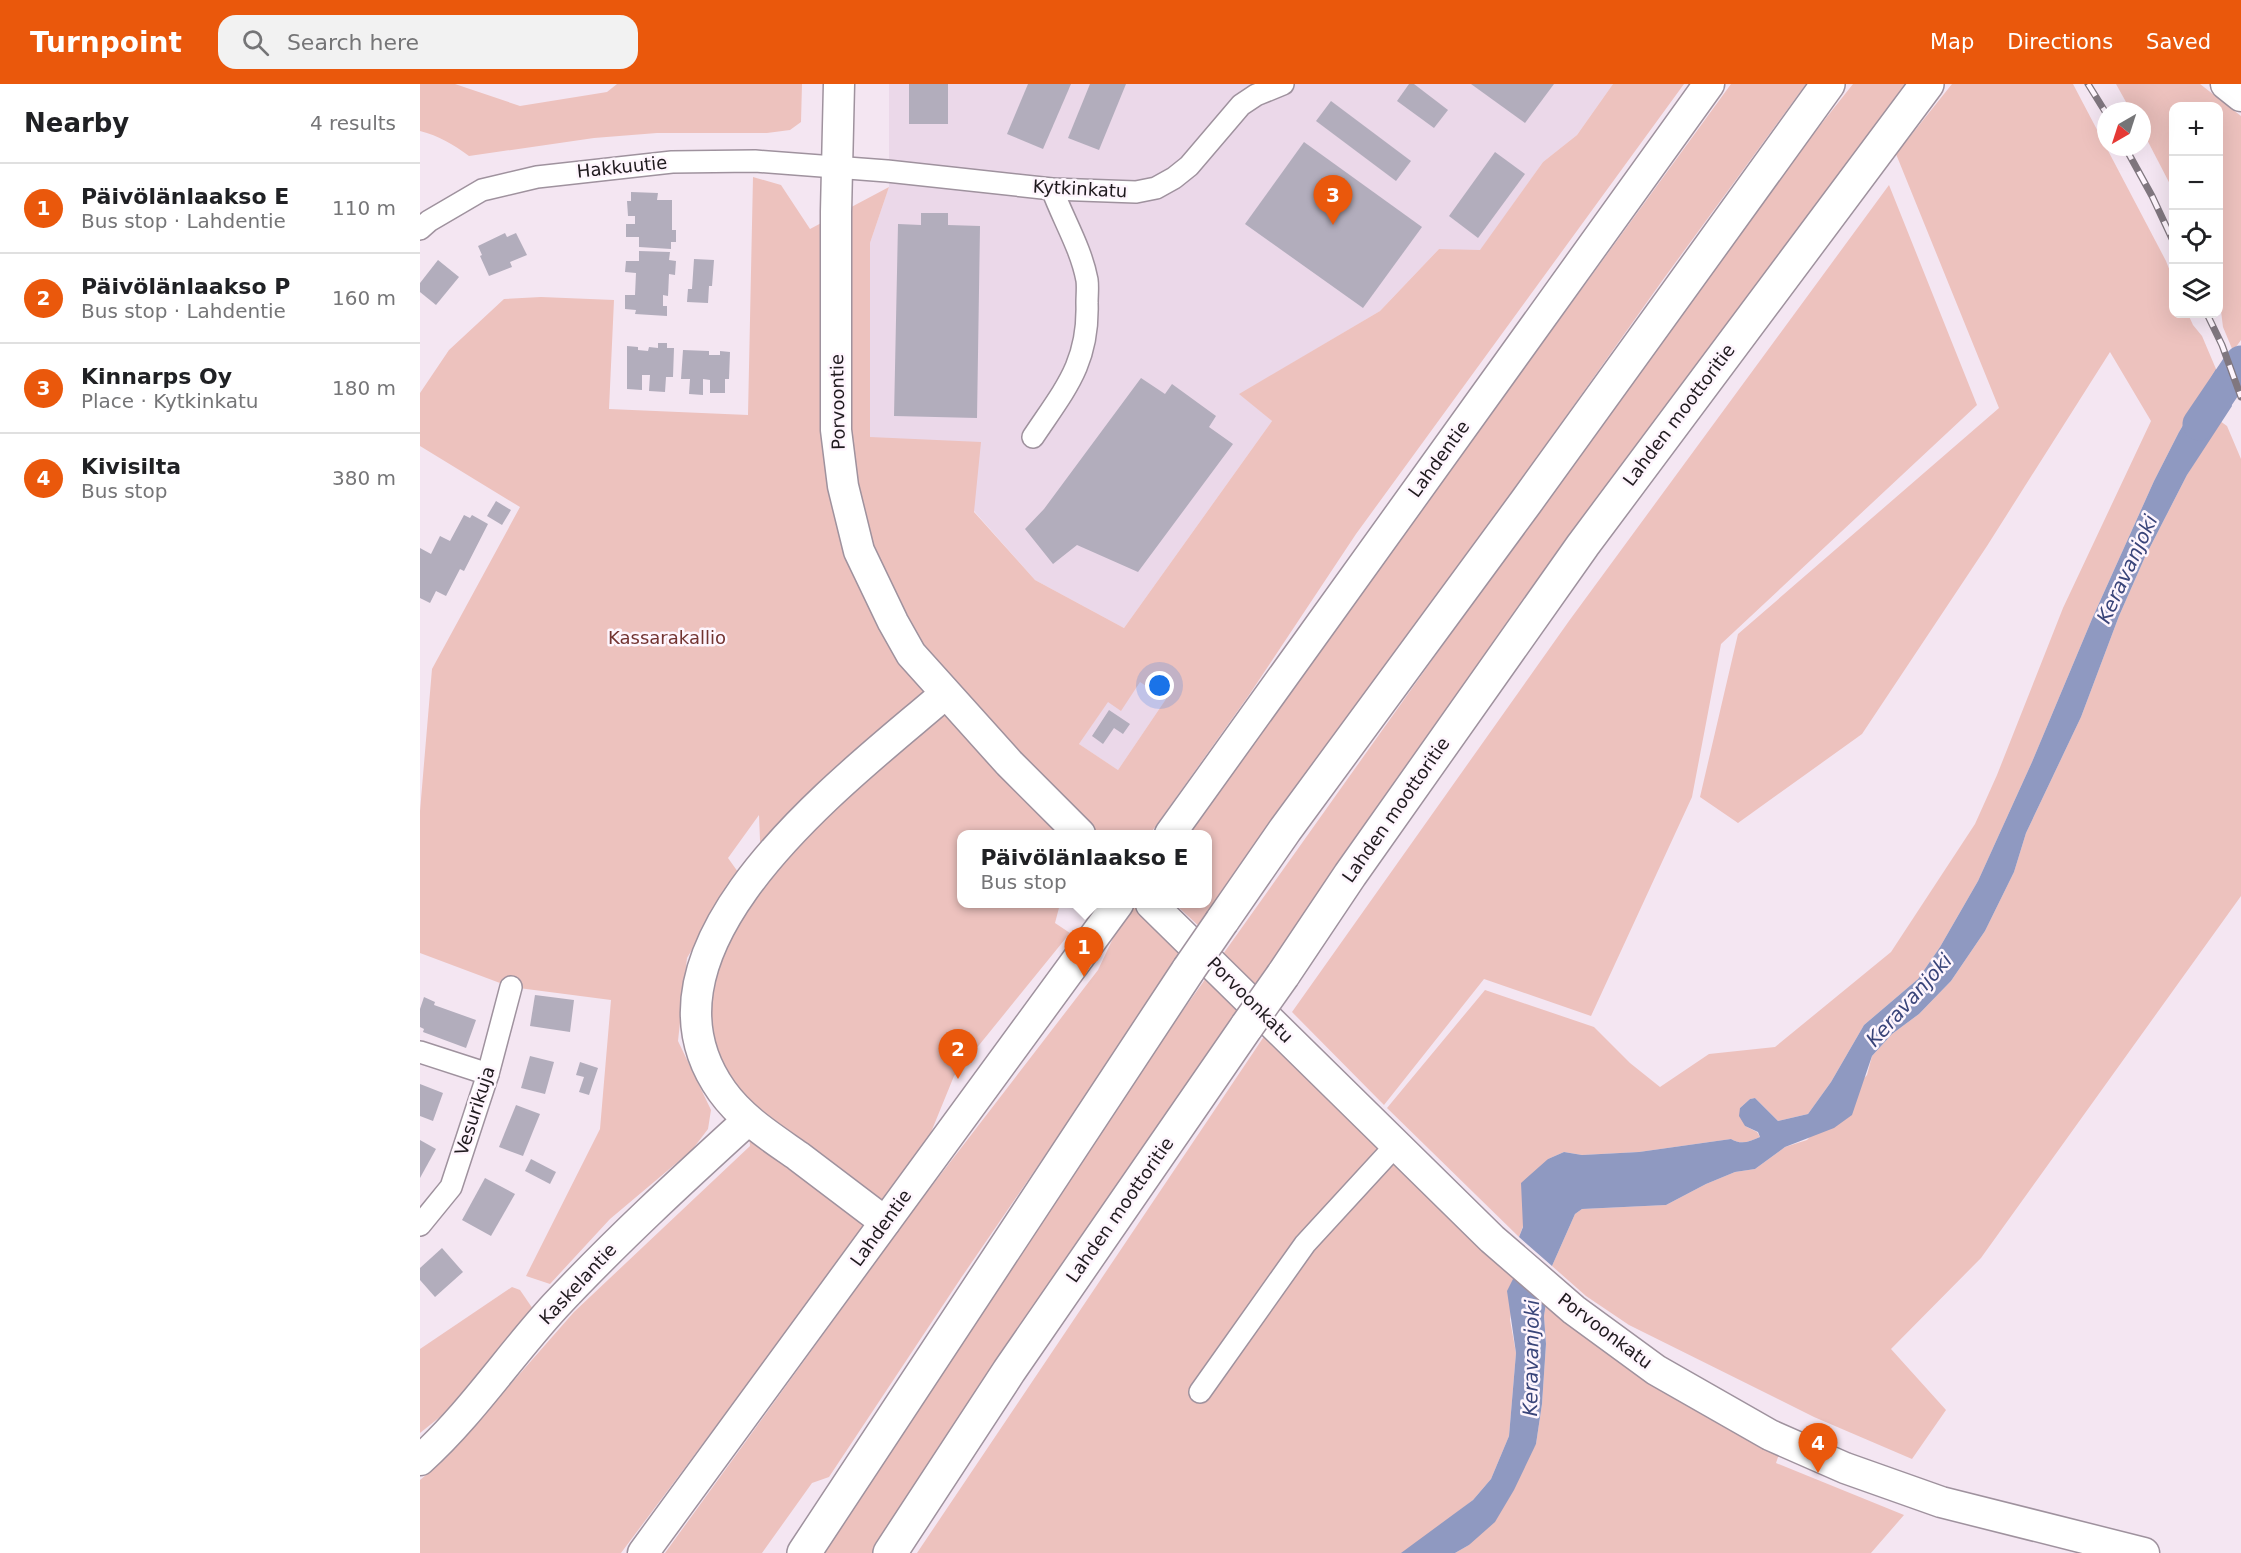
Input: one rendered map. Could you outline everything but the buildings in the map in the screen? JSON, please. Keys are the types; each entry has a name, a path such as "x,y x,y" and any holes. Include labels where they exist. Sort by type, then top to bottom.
{"highway":[{"path":"804,1553 1189,969 1285,830 1526,502 1828,84"},
{"name":"Lahden moottoritie","path":"890,1553 1009,1371 1350,875 1583,544 1926,84"}],"street":[{"name":"Porvoontie","path":"839,84 836,430 843,486 859,550 893,622 911,654 945,694"},
{"name":"Kytkinkatu","path":"837,168 887,171 1052,189 1136,192 1156,188 1174,178 1189,166 1241,105 1256,95 1283,84"},
{"name":"Lahdentie","path":"1173,830 1709,84"},
{"path":"2226,84 2241,96"},
{"name":"Hakkuutie","path":"420,229 429,221 482,190 537,177 672,162 755,161 837,168"},
{"path":"1034,436 1067,386 1082,355 1088,327 1087,279 1074,240 1052,189"},
{"path":"885,1222 748,1120 723,1093 704,1062 695,1026 698,989 708,954 728,913 761,866 803,818 945,694 1030,786 1076,830"},
{"name":"Porvoonkatu","path":"1156,908 1492,1239 1574,1310 1656,1370 1770,1435 1824,1459 1941,1502 2144,1553"},
{"name":"Lahdentie","path":"643,1553 1111,913"},
{"name":"Vesurikuja","path":"420,1225 452,1187 488,1074 511,987"},
{"path":"429,1056 488,1074"},
{"name":"Kaskelantie","path":"420,1460 447,1435 554,1308 664,1196 748,1120"},
{"path":"1200,1392 1305,1244 1396,1145"}],"shaded area":[{"path":"889,84 1613,84 1577,135 1543,162 1480,251 1439,249 1380,311 1240,394 1272,421 1124,628 1035,580 974,511 870,437 870,243 889,187"},
{"path":"1140,681 1166,699 1118,770 1079,744 1108,701 1121,710"}],"green space":[{"path":"420,84 455,84 520,106 607,92 617,84 802,84 801,122 790,130 767,133 657,133 594,138 469,156 446,141 420,131"},
{"name":"Kassarakallio","path":"1613,84 1684,84 1356,534 1249,695 1153,830 957,830 957,908 1059,908 1055,923 1070,933 954,1076 925,1147 621,1553 420,1553 420,1480 445,1459 574,1312 750,1146 748,1120 695,1026 761,866 759,815 728,858 738,872 687,958 678,1041 711,1110 708,1129 692,1150 610,1219 550,1284 526,1276 600,1129 611,1000 511,987 420,953 420,811 432,669 520,507 420,446 420,393 449,350 504,299 541,297 614,300 609,409 748,415 753,177 781,185 810,229 889,187 870,243 870,437 981,442 974,512 1035,580 1124,628 1272,421 1239,394 1380,311 1439,249 1480,250 1543,162 1577,135","holes":["1140,682 1166,699 1118,770 1079,744 1108,702 1121,711"]},
{"path":"1731,84 1806,84 1662,281 1202,929 1179,908 1212,908 1212,830 1188,830"},
{"path":"1853,84 1907,84 1210,1049 875,1553 818,1553 1030,1234 1179,1016 1531,521 1784,171"},
{"path":"1952,84 2073,84 2097,130 2097,156 2111,156 2166,261 2169,269 2169,318 2190,318 2202,336 2216,369 2179,432 2154,481 1978,881 1940,947 1918,979 1864,1025 1831,1082 1808,1114 1778,1121 1755,1098 1750,1099 1740,1108 1745,1126 1757,1132 1760,1137 1749,1141 1738,1142 1731,1139 1639,1152 1582,1155 1564,1152 1548,1159 1519,1237 1387,1108 1485,990 1594,1027 1630,1063 1660,1087 1709,1054 1775,1047 1891,952 1975,824 1997,775 2063,608 2151,421 2110,352 1987,546 1862,734 1738,823 1700,797 1738,634 1999,408 1896,154"},
{"path":"2116,84 2200,84 2241,116 2241,340 2233,351 2223,327 2222,318 2223,102 2169,102 2169,182 2151,147 2151,102 2126,102"},
{"path":"1889,185 1977,405 1721,644 1692,797 1591,1016 1484,979 1384,1105 1292,1012 1569,621"},
{"path":"2220,421 2227,426 2241,459 2241,896 1981,1258 1891,1349 1946,1410 1912,1459 1814,1417 1629,1325 1586,1296 1552,1266 1575,1214 1582,1209 1666,1205 1735,1172 1755,1169 1785,1147 1807,1140 1867,1075 1872,1056 1892,1034 1919,1014 1951,981 1985,931 2014,872 2026,833 2081,717 2119,616 2145,557 2187,475"},
{"path":"1132,908 1137,908 1183,954 961,1278 829,1477 812,1483 762,1553 665,1553 911,1213 1098,970 1115,934"},
{"path":"1265,1035 1515,1275 1510,1320 1516,1353 1509,1436 1491,1479 1473,1500 1405,1553 917,1553"},
{"path":"512,1287 520,1290 533,1309 450,1409 420,1433 420,1349"},
{"path":"1546,1303 1780,1451 1776,1463 1904,1515 1871,1553 1455,1553 1469,1545 1536,1444 1542,1404"}],"water":[{"path":"2216,369 2232,406 2187,475 2145,557 2119,616 2081,717 2026,833 2014,872 1985,931 1951,981 1919,1014 1892,1034 1872,1056 1852,1115 1834,1128 1785,1147 1755,1169 1735,1172 1666,1205 1582,1209 1575,1214 1552,1266 1519,1237 1523,1227 1521,1183 1548,1159 1564,1152 1582,1155 1639,1152 1731,1139 1738,1142 1749,1141 1760,1137 1758,1132 1745,1126 1739,1116 1740,1108 1750,1099 1755,1098 1778,1121 1808,1114 1831,1082 1864,1025 1918,979 1940,947 1978,881 2154,481 2179,432"},
{"path":"1515,1275 1546,1303 1542,1404 1536,1444 1514,1490 1495,1522 1469,1545 1455,1553 1401,1553 1473,1500 1491,1479 1509,1436 1516,1353 1507,1291"}],"waterway":[{"name":"Keravanjoki","path":"2199,424 2241,362"}],"railway":[{"path":"2088,84 2099,102"},
{"path":"2130,156 2169,232"},
{"path":"2209,318 2222,345 2241,397"}],"place":[{"name":"Kinnarps Oy","path":"1333,225"},
{"name":"Päivölänlaakso E","path":"1084,977"},
{"name":"Päivölänlaakso P","path":"958,1079"},
{"name":"Kivisilta","path":"1818,1473"}]}
